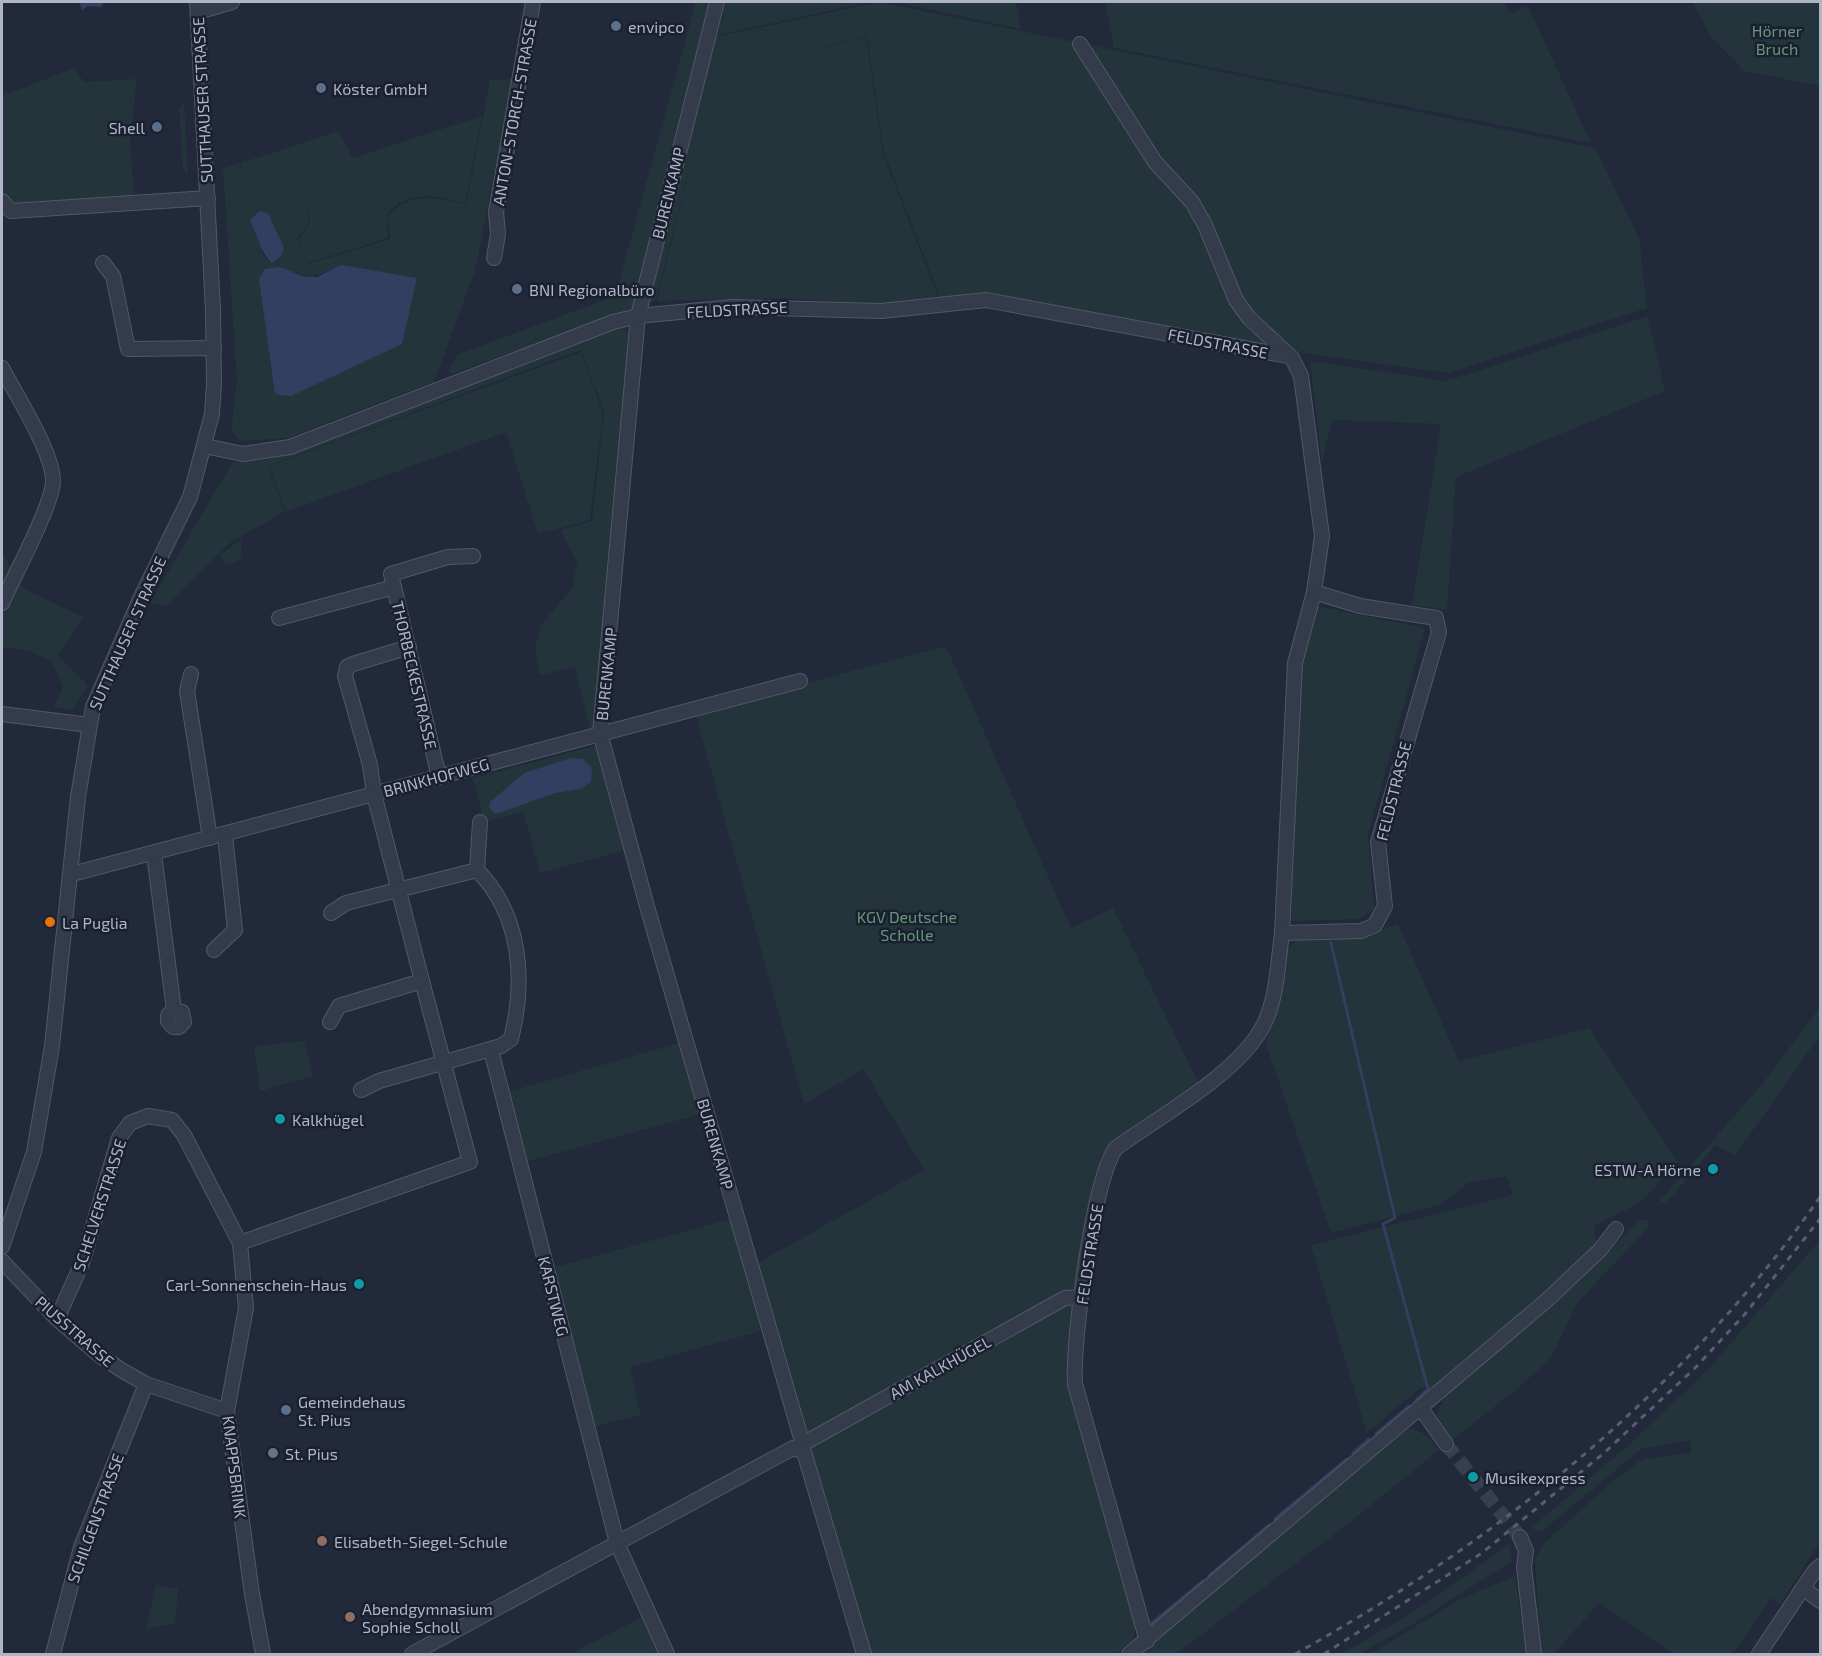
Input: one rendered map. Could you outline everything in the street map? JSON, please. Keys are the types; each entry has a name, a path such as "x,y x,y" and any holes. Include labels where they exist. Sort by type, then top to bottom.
{"street":[{"path":"197,7 232,2"},
{"name":"ANTON-STORCH-STRASSE","path":"494,258 498,234 496,212 533,2"},
{"name":"BURENKAMP","path":"717,2 638,316 600,733 800,1443 864,1654"},
{"name":"SUTTHAUSER STRASSE","path":"2,1247 34,1152 56,1016 78,797 89,725 103,681 190,497 212,414 214,348 197,7"},
{"name":"FELDSTRASSE","path":"1080,44 1155,162 1192,202 1205,225 1236,300 1249,318 1292,358 1301,376 1322,536 1314,592 1295,663 1282,933 1276,975 1265,1023 1250,1047 1225,1070 1116,1148 1108,1158 1099,1191 1081,1297 1073,1360 1075,1384 1147,1641"},
{"name":"SUTTHAUSER STRASSE","path":"2,201 11,211 208,198"},
{"path":"103,263 114,276 128,349 214,348"},
{"name":"FELDSTRASSE","path":"205,446 243,454 290,447 613,322 638,316 732,307 882,311 987,300 1288,356"},
{"path":"2,368 46,452 53,480 49,501 2,603"},
{"path":"279,618 392,580 448,557 473,556"},
{"name":"THORBECKESTRASSE","path":"392,580 439,777"},
{"name":"FELDSTRASSE","path":"1282,933 1361,932 1375,925 1385,906 1378,842 1439,632 1436,618 1360,606 1314,592"},
{"path":"240,1243 470,1162 374,794 370,765 345,676 347,667 409,647"},
{"path":"191,674 187,690 210,838"},
{"name":"BRINKHOFWEG","path":"72,874 800,681"},
{"path":"2,714 89,725"},
{"path":"361,1090 379,1081 491,1050 511,1039 518,986 518,954 506,908 491,884 477,870 480,822"},
{"path":"214,950 235,930 225,835"},
{"path":"154,854 174,1010"},
{"path":"331,913 346,903 398,888 477,870"},
{"path":"330,1022 339,1006 422,981"},
{"name":"KARSTWEG","path":"491,1050 617,1543"},
{"name":"SCHELVERSTRASSE","path":"57,1319 82,1263 119,1138 130,1123 148,1116 172,1120 184,1135 240,1243"},
{"path":"1129,1654 1546,1301 1600,1250 1616,1229"},
{"name":"KNAPPSBRINK","path":"240,1243 246,1308 227,1411 252,1594 263,1654"},
{"name":"PIUSSTRASSE","path":"2,1261 57,1319 99,1355 146,1384 227,1411"},
{"name":"AM KALKHÜGEL","path":"412,1654 807,1441 1065,1298 1081,1297"},
{"name":"SCHILGENSTRASSE","path":"52,1654 81,1547 146,1384"},
{"path":"1420,1407 1446,1444"},
{"path":"1520,1538 1526,1551 1524,1567 1534,1654"},
{"path":"617,1543 667,1654"},
{"path":"1759,1654 1803,1588 1821,1566"},
{"path":"1803,1588 1821,1601"}],"green space":[{"path":"696,2 710,2 701,40 879,2 1595,148 1639,237 1647,308 1448,373 1274,349 995,304 943,305 884,153 867,36 712,76 866,37 883,154 938,296 879,304 782,298 657,301 702,117 656,300 448,375 456,355 615,296"},
{"path":"727,2 869,2 718,35"},
{"path":"894,2 1016,2 1021,29"},
{"path":"1105,2 1503,2 1511,13 1528,6 1591,143 1114,48"},
{"name":"Hörner Bruch","path":"1692,2 1820,2 1820,86 1744,71 1712,38"},
{"path":"74,68 84,82 137,79 130,139 134,198 10,206 2,190 2,96"},
{"path":"513,79 475,271 434,382 288,438 240,441 231,431 237,382 223,168 240,163 242,176 241,163 338,131 353,158 482,116 465,204 444,198 414,197 396,206 387,214 388,238 308,263 298,239 310,224 308,212 290,184 307,212 309,224 297,238 308,264 390,239 388,215 405,203 425,198 466,205 490,80","holes":["259,237 282,255 271,263 263,255","341,265 275,394 281,267 298,274 318,275"]},
{"path":"184,103 187,174 183,168 179,108"},
{"path":"1648,316 1665,391 1456,477 1447,610 1412,605 1441,424 1332,420 1322,463 1310,361 1446,381"},
{"path":"616,327 625,329 629,338 595,729 590,731 575,667 539,675 535,649 541,625 572,588 577,563 560,530 592,521 604,412 581,350 268,466 284,512 231,542 166,607 150,603 232,463 267,460"},
{"path":"581,352 603,413 590,520 538,534 506,432 285,512 269,466"},
{"path":"241,539 242,559 226,565 219,556"},
{"path":"2,552 24,589 84,617 58,655 88,685 72,710 54,707 63,687 52,661 28,651 2,647"},
{"path":"1316,606 1425,628 1368,835 1374,909 1359,919 1291,921 1300,663"},
{"name":"KGV Deutsche Scholle","path":"946,646 1071,928 1113,908 1199,1084 1101,1156 1079,1313 1066,1376 1136,1627 1133,1640 1116,1654 867,1654 765,1330 630,1367 641,1415 592,1427 552,1268 734,1218 701,1114 525,1162 507,1092 686,1041 752,1266 924,1170 863,1069 804,1104 695,713"},
{"path":"595,746 624,851 540,873 523,812 484,822 473,778"},
{"path":"1398,924 1459,1061 1589,1028 1678,1162 1641,1202 1594,1226 1597,1248 1544,1299 1433,1390 1421,1387 1367,1433 1311,1245 1513,1195 1506,1176 1468,1183 1442,1204 1331,1233 1266,1045 1288,948 1297,940 1365,936"},
{"path":"1820,1007 1820,1035 1735,1156 1716,1145 1667,1202 1656,1205 1762,1084"},
{"path":"304,1041 313,1076 260,1091 254,1046"},
{"path":"1640,1220 1648,1220 1649,1227 1577,1303 1551,1358 1515,1391 1452,1440 1437,1415 1444,1397 1550,1307"},
{"path":"1820,1240 1820,1542 1780,1604 1772,1598 1733,1654 1674,1654 1599,1603 1554,1654 1541,1654 1535,1559 1544,1543 1619,1476 1643,1459 1691,1453 1690,1440 1641,1449 1541,1532 1531,1528 1633,1441 1705,1373"},
{"path":"1408,1429 1422,1433 1439,1450 1339,1531 1176,1654 1135,1654"},
{"path":"1510,1544 1512,1561 1418,1621 1359,1654 1341,1654 1412,1613"},
{"path":"1515,1576 1527,1654 1370,1654 1458,1600"},
{"path":"156,1585 178,1589 175,1624 146,1629"},
{"path":"642,1617 658,1654 570,1654"}],"water":[{"path":"79,2 103,2 103,4 100,7 88,6 82,10"},
{"path":"259,211 268,213 284,248 282,255 272,263 262,249 250,221"},
{"path":"341,265 417,278 402,344 291,396 275,394 259,279 265,269 281,267 302,276 317,277"},
{"path":"571,758 583,759 592,768 591,782 580,789 555,793 496,814 489,808 490,802 524,773"}],"waterway":[{"path":"1331,943 1395,1218 1383,1224 1428,1389 1417,1399"},
{"path":"1376,1434 1409,1406"},
{"path":"1353,1453 1369,1439"},
{"path":"1275,1519 1347,1459"},
{"path":"1209,1576 1269,1525"},
{"path":"1152,1623 1203,1581"}],"tunnel":[{"path":"1446,1444 1520,1537"}],"railway":[{"path":"1295,1654 1370,1610 1444,1562 1584,1455 1649,1396 1710,1333 1768,1267 1820,1197"},
{"path":"1324,1654 1482,1553 1604,1453 1696,1367 1745,1314 1820,1219"}],"place":[{"name":"envipco","path":"616,26"},
{"name":"Köster GmbH","path":"321,88"},
{"name":"Shell","path":"157,127"},
{"name":"BNI Regionalbüro","path":"517,289"},
{"name":"La Puglia","path":"50,922"},
{"name":"Kalkhügel","path":"280,1119"},
{"name":"ESTW-A Hörne","path":"1713,1169"},
{"name":"Carl-Sonnenschein-Haus","path":"359,1284"},
{"name":"Gemeindehaus St. Pius","path":"286,1410"},
{"name":"St. Pius","path":"273,1453"},
{"name":"Musikexpress","path":"1473,1477"},
{"name":"Elisabeth-Siegel-Schule","path":"322,1541"},
{"name":"Abendgymnasium Sophie Scholl","path":"350,1617"}]}
